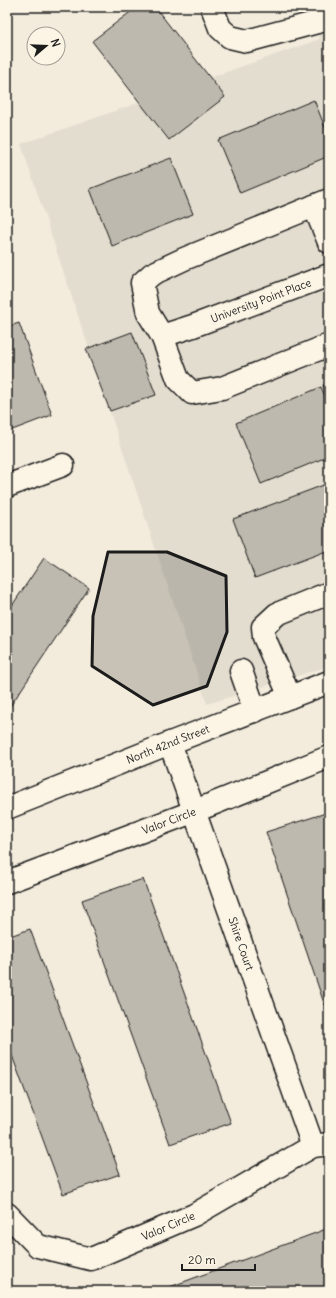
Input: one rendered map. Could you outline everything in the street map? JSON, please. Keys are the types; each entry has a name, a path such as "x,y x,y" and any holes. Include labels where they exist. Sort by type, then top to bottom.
{"street":[{"path":"212,7 220,28 230,37 247,41 329,19"},
{"path":"329,242 321,203 184,259 152,274 142,283 148,314 162,336 178,379 192,392 222,388 329,345"},
{"name":"University Point Place","path":"162,336 193,326 329,275"},
{"path":"7,486 64,465"},
{"path":"290,697 264,637 263,627 277,614 329,593"},
{"path":"241,671 254,711"},
{"name":"North 42nd Street","path":"7,808 329,682"},
{"name":"Shire Court","path":"170,743 321,1145"},
{"name":"Valor Circle","path":"7,882 195,811 329,757"},
{"name":"Valor Circle","path":"7,1214 38,1246 91,1258 194,1215 321,1145"}],"highlighted area":[{"path":"108,552 167,552 226,576 227,632 207,686 153,705 92,666 93,616"}],"shaded area":[{"path":"309,7 322,7 329,28 329,261 175,320 184,343 329,288 329,666 207,704 21,144 320,39"}],"building":[{"path":"137,7 155,7 225,97 169,140 92,41"},
{"path":"314,100 329,137 329,156 240,193 218,140"},
{"path":"171,158 193,214 112,246 90,189"},
{"path":"19,323 52,415 7,432 7,327"},
{"path":"132,332 156,395 110,411 86,349"},
{"path":"329,383 329,399 323,385"},
{"path":"321,387 329,405 329,456 261,484 236,423"},
{"path":"329,483 329,550 255,578 233,519"},
{"path":"44,558 89,588 7,711 7,613"},
{"path":"329,812 329,1018 266,832"},
{"path":"143,879 231,1123 170,1144 82,900"},
{"path":"30,929 120,1174 63,1194 7,1042 7,937"},
{"path":"329,1228 329,1291 159,1291"}]}
